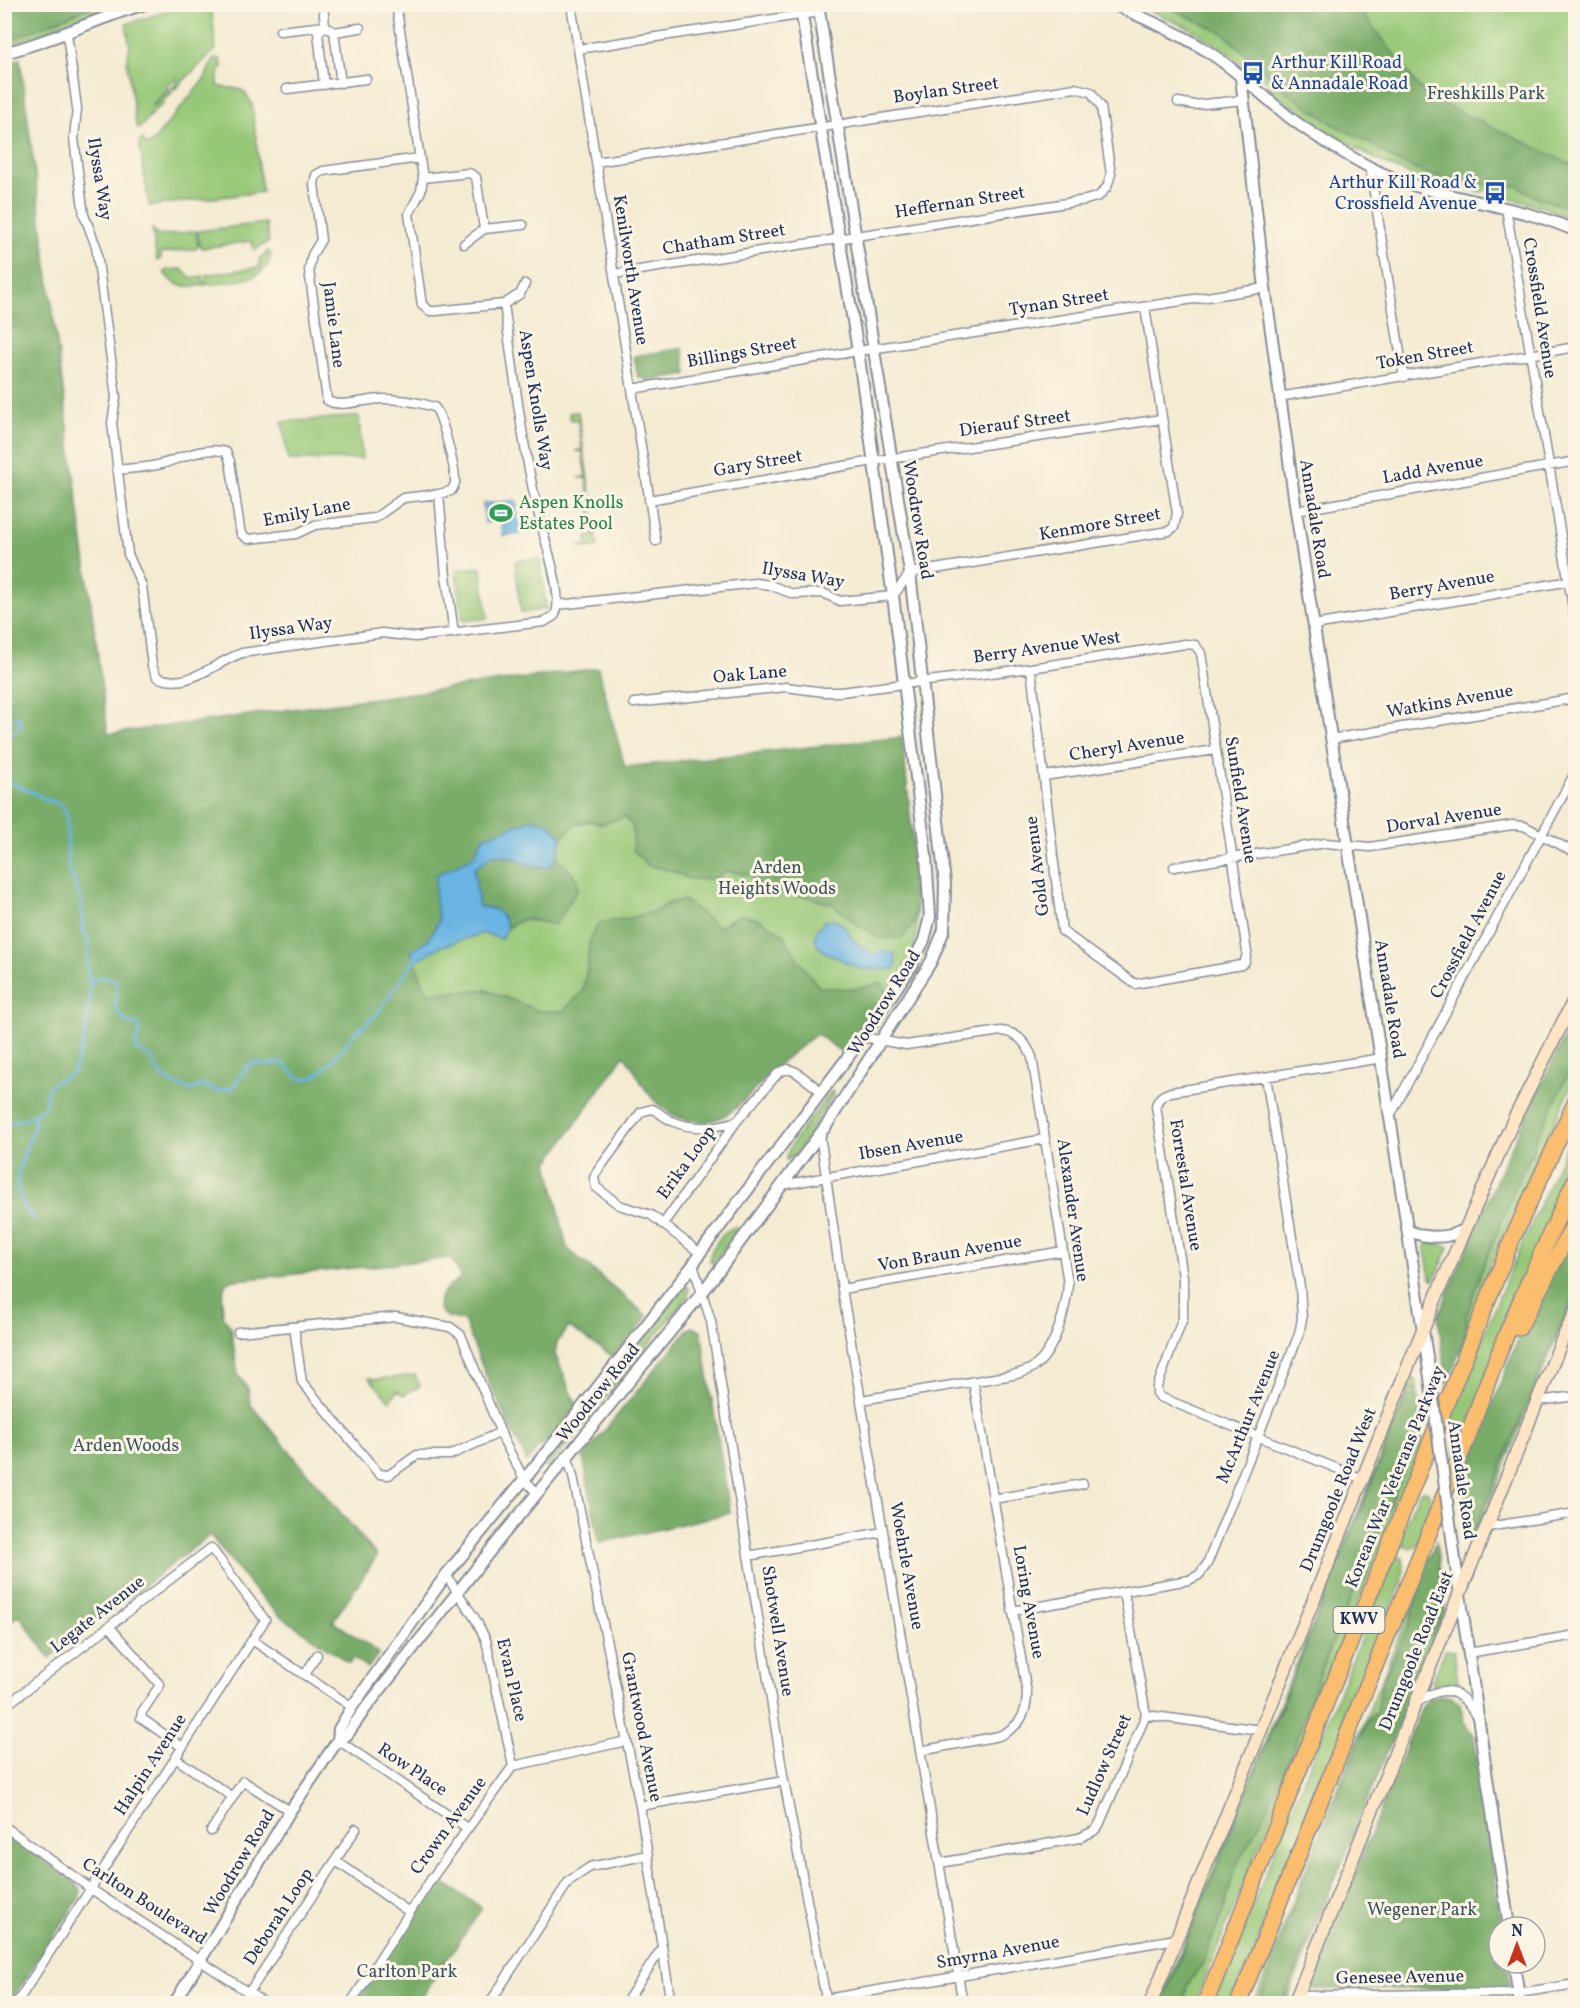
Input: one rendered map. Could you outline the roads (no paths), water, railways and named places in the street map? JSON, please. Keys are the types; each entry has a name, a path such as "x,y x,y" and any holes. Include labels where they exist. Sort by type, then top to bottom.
{"highway":[{"name":"Korean War Veterans Parkway","path":"1205,2004 1517,1227 1575,1101"},
{"path":"1557,1139 1575,1109"},
{"name":"KWV","path":"1238,2004 1467,1439 1479,1403 1526,1287 1575,1178"},
{"path":"1467,1439 1512,1341 1575,1221"}],"main road":[{"name":"Drumgoole Road West","path":"1149,2004 1464,1230 1575,996"},
{"name":"Drumgoole Road East","path":"1295,2000 1575,1312"}],"street":[{"path":"4,53 67,34 113,13 145,4"},
{"path":"323,4 325,26"},
{"path":"396,4 423,178 421,191 409,214 422,305 436,311 504,304 520,294 525,284"},
{"name":"Kenilworth Avenue","path":"571,4 656,541"},
{"path":"1113,4 1186,38 1209,52 1292,119 1370,168 1402,183 1539,216 1575,231"},
{"path":"578,49 819,8"},
{"name":"Woodrow Road","path":"174,2004 290,1811 338,1740 347,1734 365,1708 537,1493 702,1293 820,1134 882,1041 931,962 944,930 945,883 909,573 819,8"},
{"name":"Woodrow Road","path":"338,1740 339,1729 352,1707 446,1575 693,1265 700,1252 863,1037 912,965 924,940 930,917 926,856 893,596 858,351 801,10"},
{"path":"324,85 318,33 325,26"},
{"path":"280,31 325,26 334,32 360,28"},
{"path":"334,32 341,83"},
{"name":"Ilyssa Way","path":"67,34 77,108 74,138 78,171 84,215 96,246 116,397 112,423 128,554 142,586 152,666 155,675 160,679 171,680 201,675 232,656 242,653 382,633 409,637 544,622 554,616 558,605 756,583 770,585 793,594 823,593 840,601 893,596"},
{"name":"Annadale Road","path":"1241,76 1279,397 1330,739 1424,1329 1468,1653 1507,1915"},
{"path":"286,89 366,79"},
{"name":"Boylan Street","path":"821,126 1075,88 1091,93 1101,107 1111,174 1107,187 1099,196 1086,201"},
{"path":"1178,102 1194,105 1244,100"},
{"path":"596,162 821,126"},
{"name":"Jamie Lane","path":"420,158 323,171 316,176 314,184 321,240 312,255 309,270 327,400 338,404 381,399 434,406 440,414 452,457 455,482 451,491 440,494"},
{"path":"1370,168 1404,376"},
{"path":"423,178 469,173 476,177 484,229"},
{"name":"Heffernan Street","path":"839,239 1086,201"},
{"name":"Crossfield Avenue","path":"1506,208 1548,466 1572,581 1575,626"},
{"path":"464,244 484,229 523,225"},
{"name":"Chatham Street","path":"614,274 839,239"},
{"name":"Tynan Street","path":"858,351 1265,288"},
{"name":"Aspen Knolls Way","path":"504,304 530,480 553,567 558,605"},
{"name":"Kenmore Street","path":"909,573 1169,531 1174,527 1177,514 1145,307"},
{"name":"Token Street","path":"1279,397 1575,347"},
{"name":"Billings Street","path":"632,388 858,351"},
{"name":"Dierauf Street","path":"873,461 1162,419"},
{"name":"Emily Lane","path":"117,470 164,463 181,455 216,451 226,453 230,461 241,534 248,539 296,534 315,525 375,518 403,498 440,494"},
{"name":"Gary Street","path":"649,500 873,461"},
{"name":"Ladd Avenue","path":"1296,511 1575,461"},
{"path":"440,494 446,576 454,633"},
{"path":"893,596 909,573"},
{"name":"Berry Avenue","path":"1314,625 1572,581"},
{"name":"Berry Avenue West","path":"904,685 1185,644 1195,645"},
{"name":"Sunfield Avenue","path":"1195,645 1201,653 1247,952 1245,962"},
{"name":"Gold Avenue","path":"1031,668 1062,931 1135,984 1236,967 1245,962"},
{"name":"Oak Lane","path":"634,703 786,687 841,692 904,685"},
{"name":"Watkins Avenue","path":"1330,739 1575,698"},
{"name":"Cheryl Avenue","path":"1044,776 1215,750"},
{"name":"Crossfield Avenue","path":"1391,1114 1575,771"},
{"name":"Dorval Avenue","path":"1174,867 1326,843 1370,847 1512,825 1524,826 1575,853"},
{"name":"Alexander Avenue","path":"861,1400 1025,1372 1042,1359 1052,1342 1066,1301 1068,1283 1032,1057 1025,1043 1015,1034 1007,1031 906,1045 863,1037"},
{"name":"Forrestal Avenue","path":"1259,1437 1157,1393 1157,1387 1183,1318 1185,1300 1184,1277 1156,1112 1157,1100 1171,1092 1382,1058"},
{"name":"Erika Loop","path":"663,1224 738,1121 783,1070 788,1069 795,1072 821,1091"},
{"name":"McArthur Avenue","path":"1012,1611 1189,1580 1203,1570 1259,1437 1299,1334 1302,1320 1300,1287 1266,1077"},
{"name":"Erika Loop","path":"700,1252 651,1215 618,1205 599,1191 594,1183 596,1173 644,1110 652,1109 670,1120 689,1127 717,1126 738,1121"},
{"name":"Woehrle Avenue","path":"820,1134 842,1289 963,2004"},
{"name":"Ibsen Avenue","path":"782,1185 1045,1139"},
{"path":"1409,1231 1436,1238 1464,1230"},
{"name":"Von Braun Avenue","path":"842,1289 1063,1251"},
{"name":"Shotwell Avenue","path":"693,1265 711,1321 784,1781 827,2001"},
{"path":"238,1332 396,1317 454,1328 461,1335 501,1432 524,1479 537,1493"},
{"path":"294,1327 302,1382 379,1474 389,1475 417,1455 445,1456 501,1432"},
{"name":"Loring Avenue","path":"920,1751 1010,1732 1023,1717 1026,1708 1027,1693 973,1381"},
{"path":"1538,1401 1575,1396"},
{"path":"1259,1437 1362,1479"},
{"name":"Grantwood Avenue","path":"568,1458 640,1806 672,2004"},
{"path":"993,1499 1083,1484"},
{"path":"1487,1527 1575,1513"},
{"path":"748,1556 883,1532"},
{"name":"Legate Avenue","path":"4,1707 211,1548"},
{"name":"Halpin Avenue","path":"16,2004 265,1620 211,1548"},
{"name":"Evan Place","path":"446,1575 486,1640 513,1766"},
{"name":"Ludlow Street","path":"940,1863 1079,1838 1094,1831 1103,1818 1146,1715 1124,1592"},
{"path":"110,1627 160,1685 142,1712 141,1718 182,1747"},
{"path":"1468,1653 1575,1635"},
{"path":"252,1640 352,1707"},
{"path":"305,1675 317,1655"},
{"path":"1414,1706 1435,1691 1449,1691 1463,1698 1480,1722"},
{"path":"1146,1715 1261,1730"},
{"name":"Row Place","path":"338,1740 467,1828"},
{"path":"513,1766 627,1741"},
{"path":"174,1758 233,1797"},
{"name":"Crown Avenue","path":"350,2004 409,1912 513,1766"},
{"path":"211,1831 243,1781 290,1811"},
{"path":"640,1806 784,1781"},
{"name":"Carlton Boulevard","path":"4,1826 91,1889 250,1991 265,2003"},
{"name":"Deborah Loop","path":"250,1991 356,1829"},
{"path":"489,2004 569,1881 590,1867 648,1855"},
{"name":"Deborah Loop","path":"336,1861 409,1912"},
{"name":"Smyrna Avenue","path":"827,2001 1176,1939"},
{"path":"625,2004 662,1948"},
{"path":"1516,1975 1520,1998"},
{"name":"Genesee Avenue","path":"1295,2000 1520,1998 1575,1984"}],"water":[{"name":"Aspen Knolls Estates Pool","path":"516,500 520,534 503,536 501,521 485,523 483,504"},
{"path":"533,819 549,823 562,837 557,857 549,867 531,866 515,858 494,854 474,869 479,907 497,911 507,927 501,939 484,933 439,947 416,961 411,952 428,940 439,921 435,897 436,875 473,857 484,837"},
{"path":"832,919 842,924 854,941 866,950 876,954 885,951 895,954 894,969 861,969 825,952 817,945 815,938 817,930 825,921"}],"waterway":[{"path":"4,720 19,718 21,725 4,739"},
{"path":"4,780 58,803 67,815 68,865 82,904 83,930 88,939 87,965 90,988 85,1032 72,1074 54,1082 48,1088 42,1109 13,1123 4,1121"},
{"path":"89,982 103,978 110,978 117,982 116,1010 126,1022 138,1025 140,1031 135,1045 138,1051 151,1057 166,1080 192,1090 201,1085 218,1091 232,1088 248,1066 253,1063 267,1065 282,1062 297,1077 305,1079 316,1076 332,1061 354,1034 377,1014 415,959"},
{"path":"34,1114 34,1128 21,1163 18,1182 21,1201 34,1220"}],"place":[{"name":"Arthur Kill Road & Annadale Road","path":"1253,73"},
{"name":"Arthur Kill Road & Crossfield Avenue","path":"1495,193"},
{"name":"Aspen Knolls Estates Pool","path":"501,513"}],"park label":[{"name":"Freshkills Park","path":"1486,94"},
{"name":"Arden Heights Woods","path":"777,878"},
{"name":"Arden Woods","path":"126,1446"},
{"name":"Wegener Park","path":"1422,1910"},
{"name":"Carlton Park","path":"407,1972"}]}
